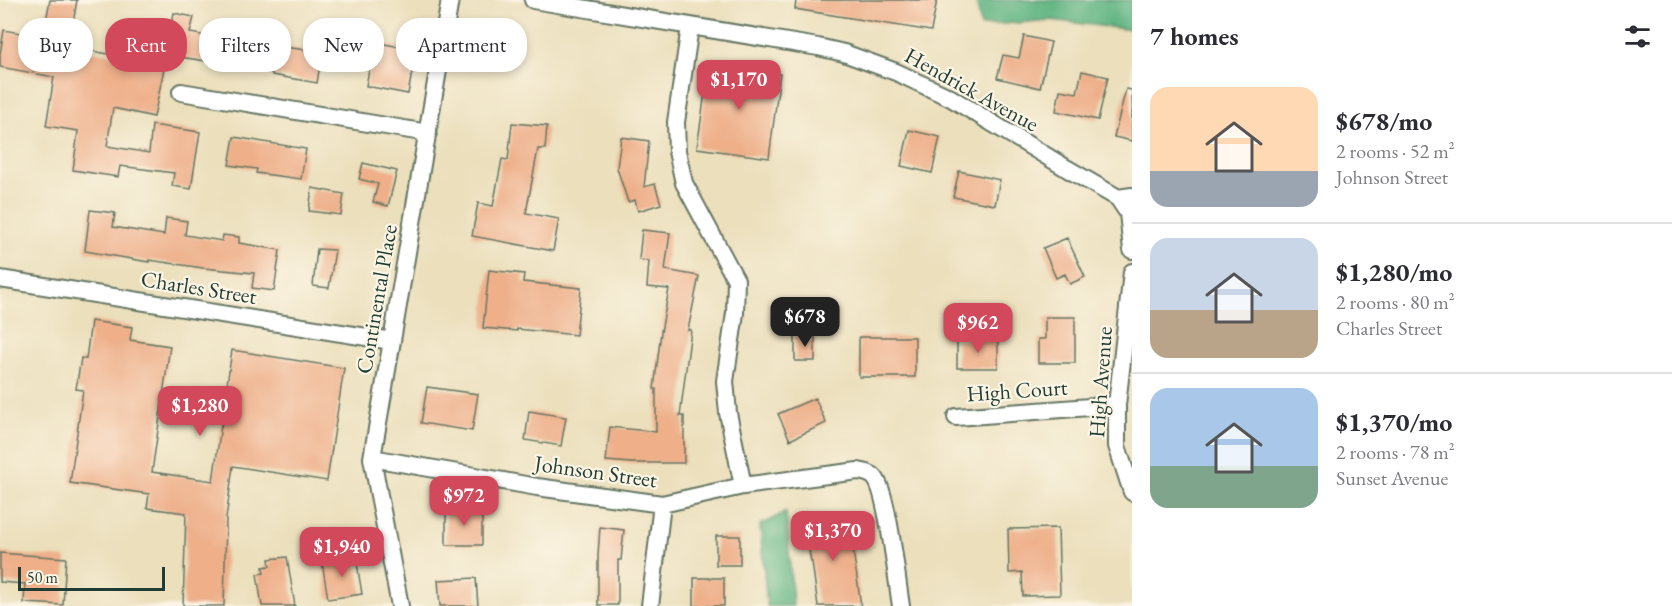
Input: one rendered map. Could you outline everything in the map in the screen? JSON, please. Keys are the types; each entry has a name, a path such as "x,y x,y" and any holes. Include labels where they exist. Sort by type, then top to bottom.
{"street":[{"name":"Continental Place","path":"400,606 372,458 450,0"},
{"name":"Hendrick Avenue","path":"533,0 844,53 896,72 951,98 1066,168 1125,197"},
{"path":"690,27 676,122 677,151 684,183 736,280 735,313 725,381 728,413 743,486"},
{"path":"181,92 428,134"},
{"path":"1125,197 1132,250"},
{"name":"High Avenue","path":"1132,273 1117,405 1117,446 1132,492"},
{"name":"Charles Street","path":"0,279 392,341"},
{"name":"High Court","path":"956,417 1117,405"},
{"name":"Johnson Street","path":"372,458 537,487 662,504 743,486 858,471 871,474 877,479 885,501 901,606"},
{"path":"650,606 662,504"}],"green space":[{"path":"976,0 1132,0 1132,30 1051,20 981,26"},
{"path":"786,512 793,606 767,606 760,525"}],"building":[{"path":"50,0 77,0 74,18 47,18"},
{"path":"796,0 937,0 931,31 795,9"},
{"path":"174,13 194,17 190,33 199,35 199,60 187,58 187,18 173,18"},
{"path":"4,30 18,33 18,70 0,67"},
{"path":"1024,36 1051,42 1040,88 997,78 1003,55 1019,58"},
{"path":"384,44 396,46 396,72 412,72 408,94 366,86 369,72 384,72"},
{"path":"291,48 303,50 303,72 319,72 317,83 272,75 272,73 265,72 291,72"},
{"path":"93,51 105,53 105,72 163,72 154,117 113,108 107,146 149,153 152,125 200,132 191,189 172,186 174,173 120,166 118,177 73,170 78,131 46,126 54,77 27,72 93,72"},
{"path":"709,64 780,74 769,158 697,148"},
{"path":"1082,71 1108,77 1098,120 1056,111 1060,90 1077,93"},
{"path":"1126,89 1132,90 1132,141 1114,137"},
{"path":"512,123 547,126 545,149 538,149 526,213 559,219 553,251 472,236 478,203 493,206 502,159 508,160"},
{"path":"909,130 940,137 932,173 901,166"},
{"path":"234,137 306,149 301,179 256,173 257,169 229,165"},
{"path":"621,137 649,141 644,187 655,184 661,204 638,211 635,200 628,202 617,168"},
{"path":"363,163 397,171 388,206 373,202 378,184 359,179"},
{"path":"959,171 1000,180 995,205 953,197"},
{"path":"312,188 344,194 341,215 309,211"},
{"path":"90,210 115,213 113,227 164,235 166,218 187,221 185,235 222,241 223,235 239,237 239,243 280,250 274,291 252,288 254,273 149,260 149,262 85,251"},
{"path":"642,230 670,233 665,270 699,276 688,330 691,330 680,416 684,416 684,463 606,461 610,427 656,432 656,389 654,389 669,289 647,287 649,261 639,260"},
{"path":"1067,238 1085,277 1070,284 1065,274 1056,278 1043,248"},
{"path":"317,249 335,250 329,288 313,286"},
{"path":"489,270 524,274 523,282 581,288 576,335 483,328"},
{"path":"1045,317 1075,317 1075,363 1038,363 1038,339 1045,339"},
{"path":"91,321 132,327 130,340 170,346 152,472 213,481 232,350 344,368 327,481 233,466 226,519 224,606 183,606 186,513 147,508 149,494 70,483 83,390 76,389 81,358 86,359"},
{"path":"795,335 815,335 815,361 795,361"},
{"path":"859,337 915,337 915,377 859,377"},
{"path":"957,340 998,340 998,368 957,368"},
{"path":"427,387 478,394 472,431 421,423"},
{"path":"815,398 826,423 790,440 778,414"},
{"path":"529,411 566,417 561,446 525,440"},
{"path":"446,509 482,509 482,545 446,545"},
{"path":"848,515 861,606 818,606 804,521"},
{"path":"600,527 624,530 621,560 618,560 618,605 598,605"},
{"path":"1058,528 1060,595 1023,596 1022,572 1009,573 1008,529"},
{"path":"716,536 740,536 740,565 716,565"},
{"path":"0,553 66,558 63,605 24,603 25,584 0,582"},
{"path":"287,557 295,606 262,606 257,574 264,573 263,567 270,566 269,559"},
{"path":"356,557 362,594 328,599 322,562"},
{"path":"476,578 478,606 440,606 438,580"},
{"path":"694,578 724,578 724,606 694,606"}]}
